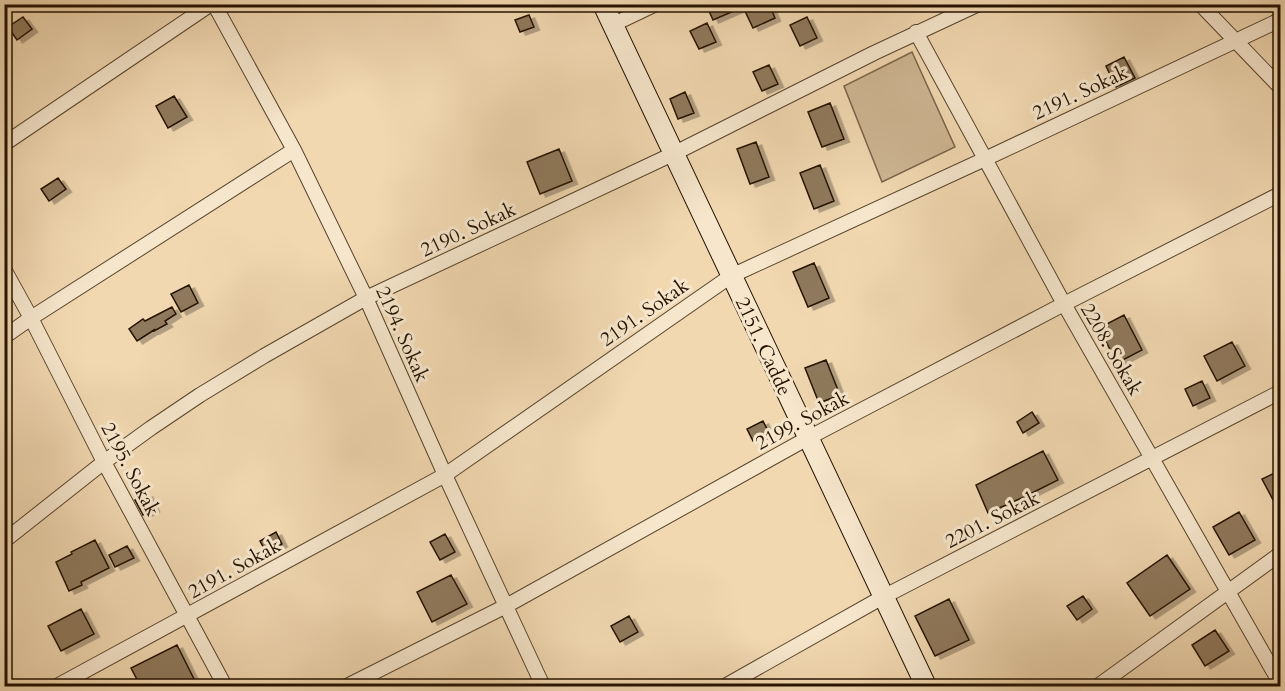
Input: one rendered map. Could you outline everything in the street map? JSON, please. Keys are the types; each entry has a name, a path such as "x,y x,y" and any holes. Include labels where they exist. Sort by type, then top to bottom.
{"street":[{"path":"4,144 212,4"},
{"name":"2194. Sokak","path":"212,4 294,150 366,298 543,687"},
{"name":"2151. Cadde","path":"603,4 926,687"},
{"path":"612,25 656,4"},
{"name":"2190. Sokak","path":"4,541 151,428 264,356 366,298 673,154 916,32 979,4"},
{"path":"1200,4 1281,87"},
{"name":"2191. Sokak","path":"57,687 445,475 730,276 1281,20"},
{"name":"2208. Sokak","path":"916,32 1064,304 1281,683"},
{"path":"4,337 294,150"},
{"name":"2199. Sokak","path":"347,687 506,606 808,438 1281,194"},
{"name":"2195. Sokak","path":"4,269 104,462 225,687"},
{"name":"2201. Sokak","path":"725,687 883,597 1281,392"},
{"path":"1098,687 1281,554"}],"shaded area":[{"path":"912,52 955,147 882,182 844,86"}],"building":[{"path":"706,4 769,4 775,18 753,28 743,7 713,20"},
{"path":"529,15 534,27 520,32 515,20"},
{"path":"23,17 32,29 17,40 8,27"},
{"path":"807,17 817,38 800,46 790,25"},
{"path":"707,23 716,42 699,49 690,31"},
{"path":"1124,57 1135,78 1116,87 1106,66"},
{"path":"769,65 778,84 762,91 753,72"},
{"path":"685,92 694,113 678,119 670,99"},
{"path":"174,96 187,117 168,128 156,106"},
{"path":"830,103 844,139 822,147 808,112"},
{"path":"756,142 769,177 750,184 737,149"},
{"path":"559,149 572,181 540,194 527,162"},
{"path":"820,165 834,201 814,209 800,173"},
{"path":"58,178 66,189 49,201 41,189"},
{"path":"814,263 829,298 808,307 793,272"},
{"path":"189,285 198,303 181,312 171,294"},
{"path":"172,307 176,314 165,321 167,324 137,341 129,329 143,319 145,321"},
{"path":"1124,315 1142,350 1117,363 1099,328"},
{"path":"1232,342 1245,366 1217,381 1204,356"},
{"path":"826,360 840,395 819,403 805,368"},
{"path":"1202,381 1210,398 1193,406 1185,389"},
{"path":"1032,412 1039,423 1023,433 1017,422"},
{"path":"763,421 769,433 753,441 747,429"},
{"path":"1043,451 1058,480 988,513 976,485"},
{"path":"1281,470 1281,515 1262,479"},
{"path":"147,494 154,509 143,515 135,500"},
{"path":"1239,512 1255,540 1229,555 1213,527"},
{"path":"276,532 282,544 266,552 260,541"},
{"path":"445,534 455,552 440,560 430,542"},
{"path":"95,540 109,568 81,582 82,585 69,591 56,562"},
{"path":"127,546 134,558 115,567 109,555"},
{"path":"1167,555 1190,589 1150,616 1127,583"},
{"path":"451,575 467,604 432,622 417,592"},
{"path":"1083,596 1092,609 1077,620 1067,606"},
{"path":"949,599 969,640 935,656 915,616"},
{"path":"81,609 94,634 61,651 48,626"},
{"path":"629,616 638,632 620,642 611,626"},
{"path":"1215,630 1229,651 1205,666 1192,645"},
{"path":"177,645 198,687 141,687 131,668"}]}
